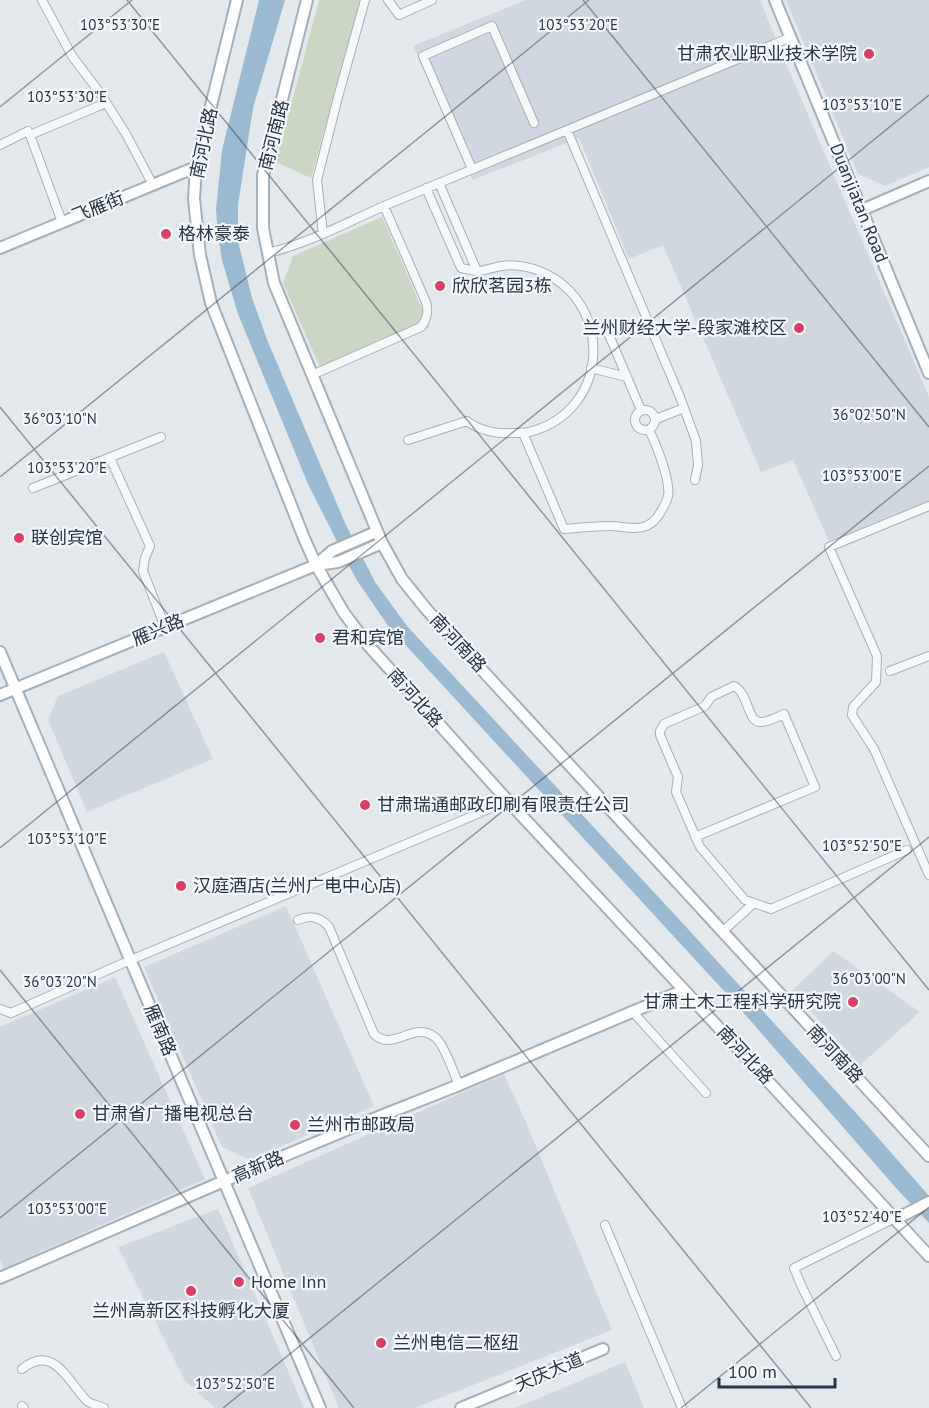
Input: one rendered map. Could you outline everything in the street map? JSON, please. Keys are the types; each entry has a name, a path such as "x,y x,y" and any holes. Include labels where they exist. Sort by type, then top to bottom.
{"street":[{"path":"42,0 72,56 126,134 153,185"},
{"name":"南河北路","path":"237,0 196,167 194,199 200,255 211,303 316,565 344,613 368,645 508,801 929,1256"},
{"name":"南河南路","path":"307,0 263,175 263,228 274,283 376,532 402,579 428,610 929,1156"},
{"path":"323,234 317,180 365,0"},
{"path":"388,0 399,15 432,0"},
{"name":"Duanjiatan Road","path":"775,0 929,373"},
{"path":"472,169 423,56 492,26 534,123"},
{"path":"268,253 289,248 323,234 426,188 790,37"},
{"path":"30,135 106,103"},
{"path":"567,130 684,408 696,441 698,465 695,480"},
{"path":"0,145 28,131 62,222"},
{"name":"飞雁街","path":"0,248 196,167"},
{"path":"862,210 929,181"},
{"path":"439,183 477,271"},
{"path":"408,440 467,421 473,426 500,434 528,432 554,422 575,404 589,380 594,352 590,324 578,299 558,280 532,268 504,265 477,271 461,268 426,188"},
{"path":"312,375 421,327 425,322 428,309 426,302 384,206"},
{"path":"591,329 606,328 641,410"},
{"path":"591,368 627,377"},
{"path":"656,419 684,408"},
{"path":"641,410 651,411 656,419 649,430 642,430 635,424 636,414 641,410"},
{"path":"523,433 564,529 610,526 633,529 650,525 656,519 668,495 665,473 649,430"},
{"path":"33,488 161,438"},
{"path":"110,458 150,546 143,570 165,627"},
{"path":"929,506 829,547 877,656 876,682 853,707 852,715 874,749 929,875"},
{"path":"316,565 338,561 368,543 376,532"},
{"path":"316,565 332,551 368,543 382,543"},
{"name":"雁兴路","path":"0,695 316,565"},
{"name":"雁南路","path":"0,652 321,1408"},
{"path":"890,671 929,656"},
{"path":"695,837 815,787 784,714 757,722 742,692 734,686 711,697 705,706 667,722 662,727 660,735 678,777 676,792 695,837 700,847 745,900 771,909 907,850"},
{"path":"0,1009 11,1013 508,801"},
{"path":"723,932 754,903"},
{"path":"298,920 311,916 324,921 329,927 374,1034 378,1038 389,1041 420,1032 436,1038 442,1045 459,1085"},
{"name":"高新路","path":"0,1278 225,1181 684,990"},
{"path":"632,1011 706,1093"},
{"path":"836,1356 794,1268 929,1202"},
{"path":"605,1225 682,1408"},
{"name":"天庆大道","path":"461,1408 603,1349"},
{"path":"22,1370 28,1364 36,1361 51,1362 58,1366 89,1403 104,1408"}],"shaded area":[{"name":"兰州财经大学-段家滩校区","path":"526,0 760,0 929,397 929,501 829,541 793,460 761,472 663,245 629,259 579,138 473,180 413,46"},
{"name":"甘肃农业职业技术学院","path":"786,0 929,0 929,167 885,186 858,174"},
{"path":"164,652 213,759 87,812 48,720 58,696"},
{"path":"286,906 374,1106 250,1160 222,1147 144,967"},
{"name":"甘肃土木工程科学研究院","path":"833,951 920,1012 860,1065 792,991"},
{"path":"115,977 205,1179 4,1268 0,1259 0,1027"},
{"path":"504,1074 612,1330 415,1408 339,1408 248,1188"},
{"path":"218,1209 304,1408 215,1408 185,1381 118,1247"},
{"path":"625,1362 644,1408 515,1408"}],"green space":[{"path":"319,0 360,0 311,178 276,162"},
{"path":"382,217 430,327 323,374 283,283 293,256"}],"water":[{"path":"259,0 285,0 253,108 238,205 238,241 252,298 268,342 345,523 375,582 407,626 676,916 929,1196 929,1223 736,1004 389,627 356,579 308,484 238,314 222,260 216,209 222,150"}],"place":[{"name":"甘肃农业职业技术学院","path":"869,54"},
{"name":"格林豪泰","path":"166,234"},
{"name":"欣欣茗园3栋","path":"440,286"},
{"name":"兰州财经大学-段家滩校区","path":"799,328"},
{"name":"联创宾馆","path":"19,538"},
{"name":"君和宾馆","path":"320,638"},
{"name":"甘肃瑞通邮政印刷有限责任公司","path":"365,805"},
{"name":"汉庭酒店(兰州广电中心店)","path":"181,886"},
{"name":"甘肃土木工程科学研究院","path":"853,1002"},
{"name":"甘肃省广播电视总台","path":"80,1114"},
{"name":"兰州市邮政局","path":"295,1125"},
{"name":"Home Inn","path":"239,1282"},
{"name":"兰州高新区科技孵化大厦","path":"191,1291"},
{"name":"兰州电信二枢纽","path":"381,1343"}]}
